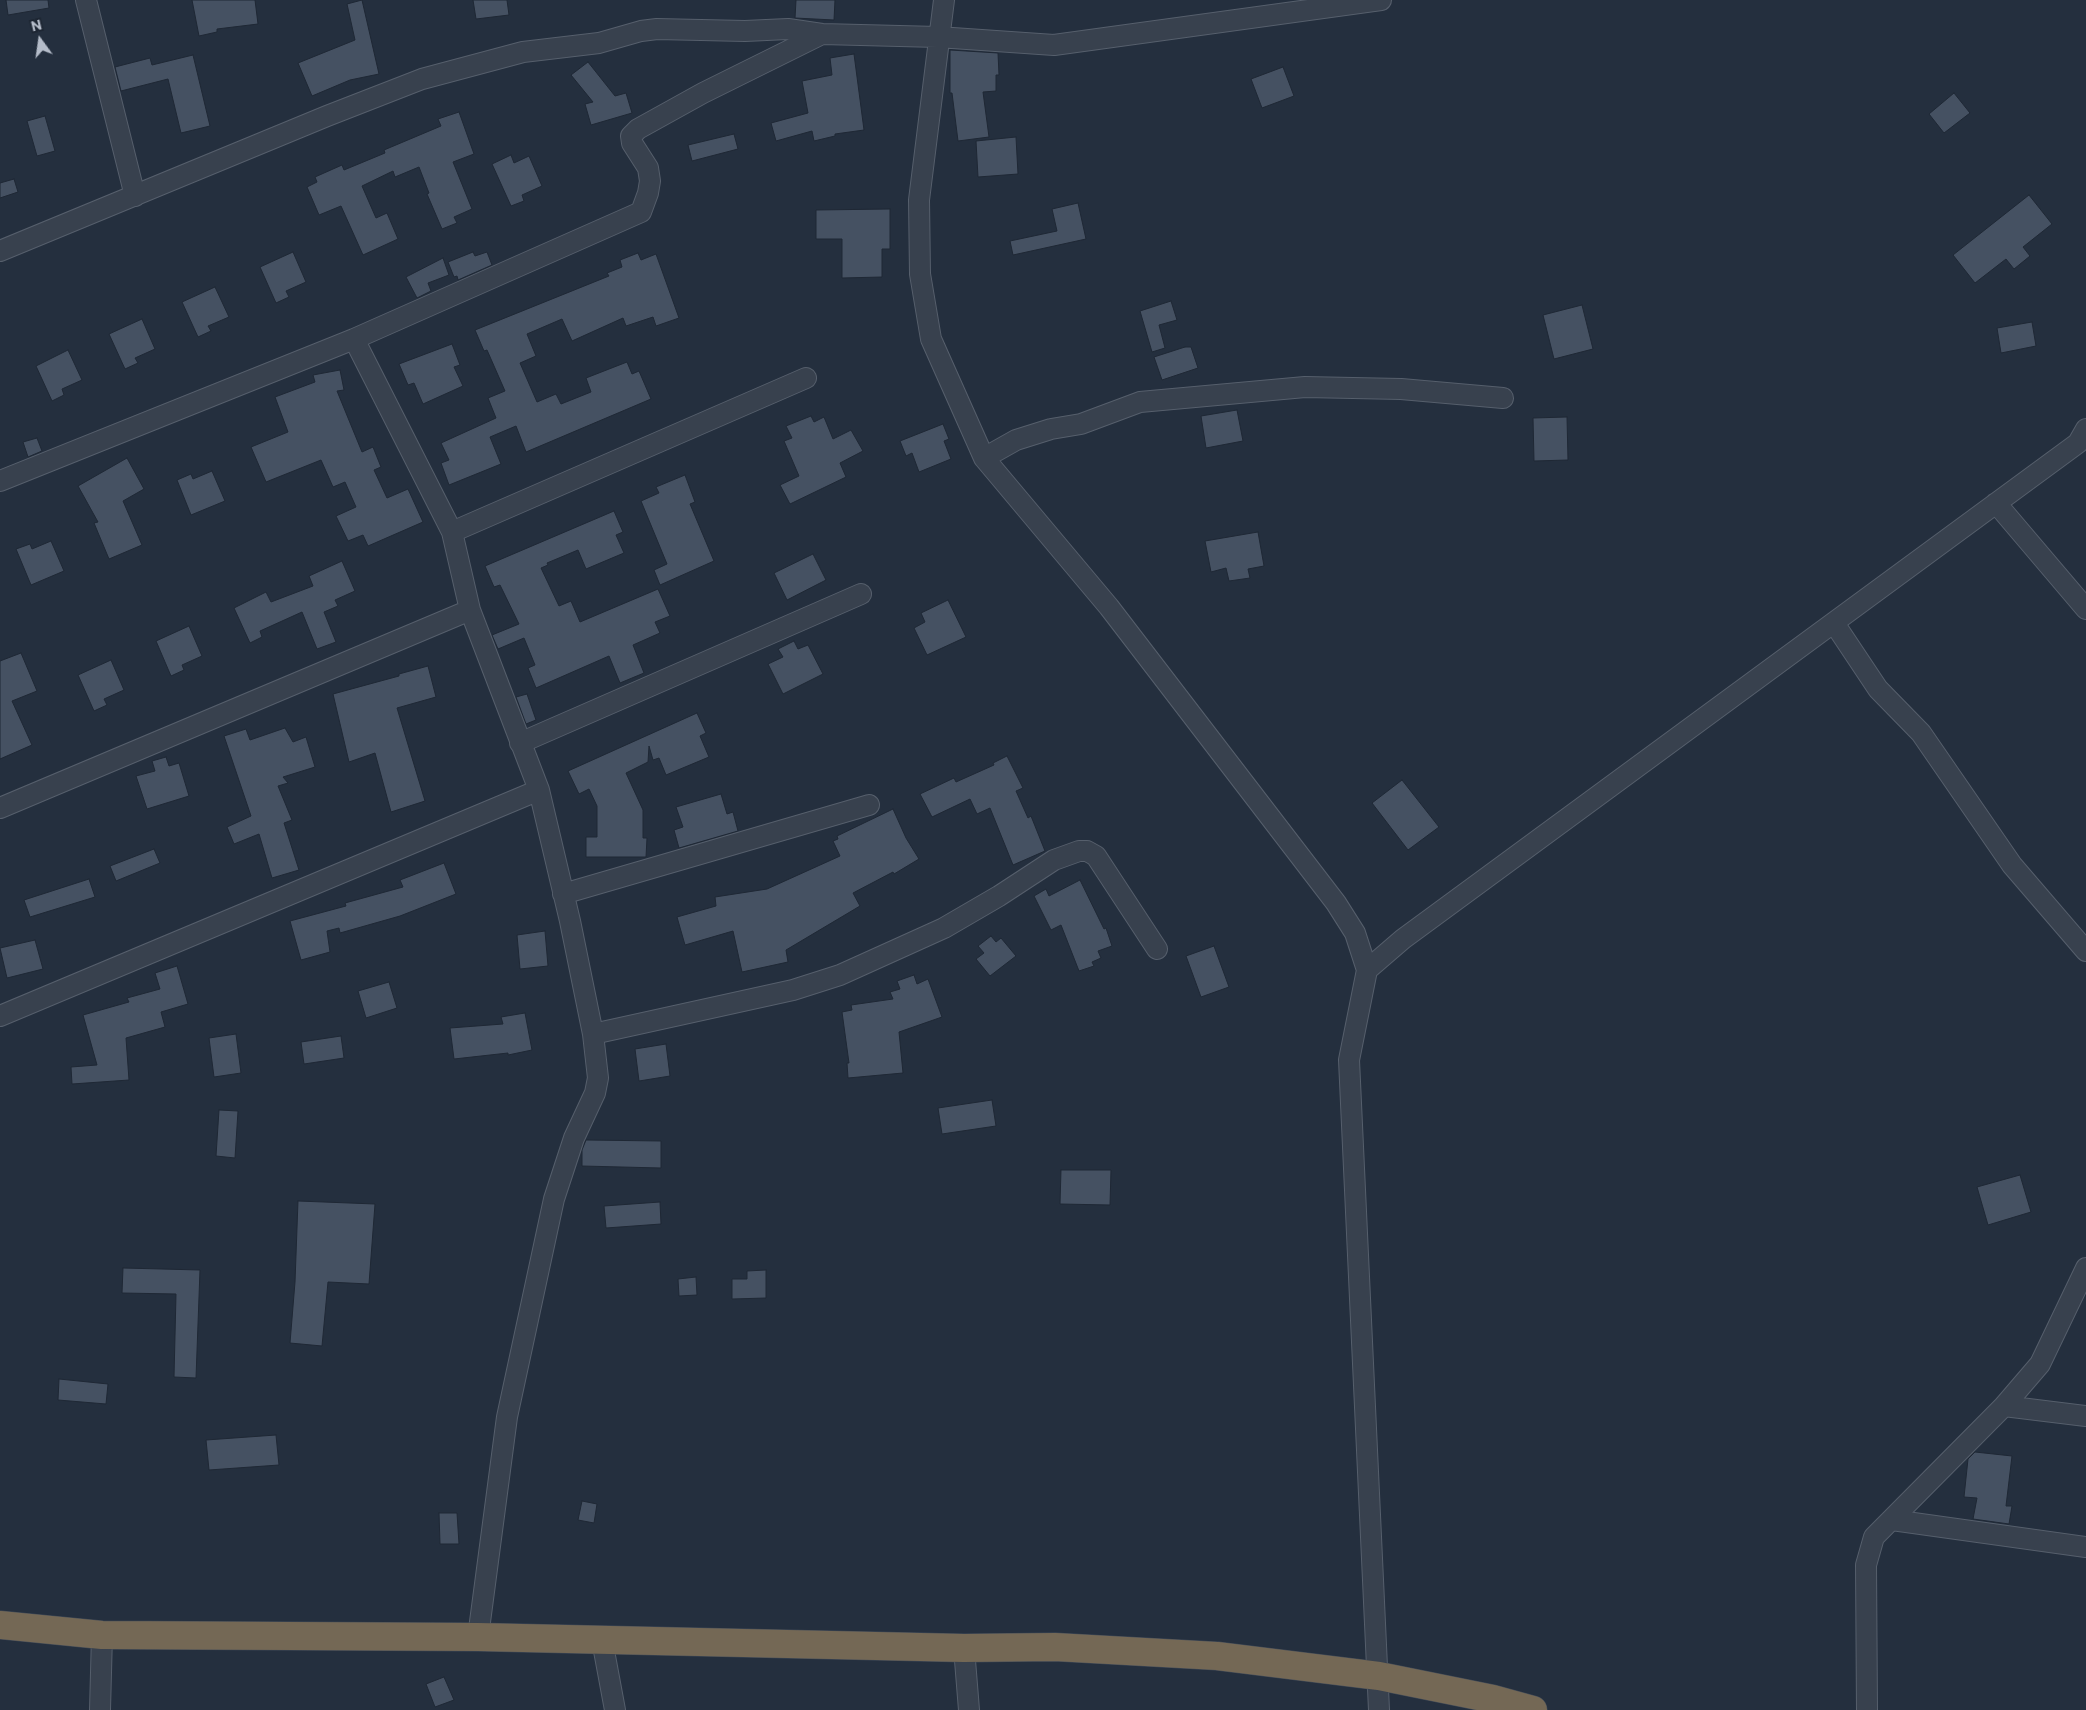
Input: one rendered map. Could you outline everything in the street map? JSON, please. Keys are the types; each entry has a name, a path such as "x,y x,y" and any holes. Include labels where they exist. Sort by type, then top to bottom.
{"highway":[{"path":"0,1625 102,1635 478,1637 964,1648 1055,1648 1217,1656 1379,1676 1493,1699 1532,1710"}],"street":[{"path":"86,0 135,196"},
{"path":"944,0 919,200 920,274 930,339 984,458 1109,607 1336,904 1355,933 1367,970 1349,1060 1379,1676 1379,1710"},
{"path":"0,251 327,116 422,79 523,52 599,43 641,31 657,29 745,31 788,29 822,34 938,37 1054,46 1381,0"},
{"path":"0,481 354,339 641,212 650,181 648,168 632,143 631,136 638,129 703,92 822,34"},
{"path":"354,339 452,532 470,610 539,790 564,894 593,1034 598,1078 595,1093 574,1138 554,1199 508,1417 478,1637"},
{"path":"452,532 806,378"},
{"path":"984,458 1016,440 1051,429 1081,424 1140,402 1305,387 1401,389 1503,398"},
{"path":"1367,970 1403,939 2078,443 2086,429"},
{"path":"1996,503 2086,609"},
{"path":"520,743 861,594"},
{"path":"0,808 470,610"},
{"path":"1834,623 1878,689 1921,733 2012,866 2086,951"},
{"path":"0,1016 539,790"},
{"path":"564,894 869,805"},
{"path":"593,1034 793,990 840,975 944,928 1000,896 1054,860 1079,851 1087,851 1096,856 1157,949"},
{"path":"1867,1710 1866,1566 1874,1537 2004,1406 2040,1364 2086,1268"},
{"path":"2004,1406 2086,1416"},
{"path":"1892,1520 2086,1547"},
{"path":"100,1710 102,1635"},
{"path":"602,1640 615,1710"},
{"path":"964,1648 968,1710"}],"building":[{"path":"6,0 48,0 49,8 8,15"},
{"path":"192,0 255,0 258,24 217,29 217,32 199,36"},
{"path":"362,0 379,74 350,80 312,96 298,63 355,40 347,4"},
{"path":"473,0 507,0 509,15 476,19"},
{"path":"796,0 835,0 834,20 795,18"},
{"path":"950,50 998,53 999,75 996,75 996,91 983,92 989,137 958,141 952,93 950,93"},
{"path":"854,54 864,130 835,134 835,136 814,141 812,131 776,141 771,123 808,113 802,81 832,75 830,58"},
{"path":"193,55 210,126 181,133 168,79 121,91 115,67 150,58 152,65"},
{"path":"588,62 615,96 626,93 632,113 591,125 585,104 593,102 571,75"},
{"path":"1283,67 1294,96 1262,108 1251,79"},
{"path":"1954,93 1970,113 1944,133 1929,114"},
{"path":"459,112 474,154 453,162 472,209 454,217 457,223 442,229 427,194 429,193 419,167 395,177 393,171 362,186 376,218 387,213 398,239 363,255 341,206 319,215 307,187 317,182 315,177 342,165 344,170 385,153 384,150 441,126 438,119"},
{"path":"45,116 55,151 37,156 27,121"},
{"path":"734,134 738,149 692,161 688,145"},
{"path":"1016,137 1018,174 978,177 976,141"},
{"path":"511,155 514,163 529,156 542,186 522,195 524,201 511,206 492,164"},
{"path":"14,179 18,192 0,198 0,183"},
{"path":"2029,195 2052,224 2023,247 2030,256 2014,269 2006,259 1975,283 1953,255"},
{"path":"1078,203 1086,239 1013,255 1010,241 1057,231 1052,209"},
{"path":"890,209 890,249 882,249 882,277 842,278 842,239 816,239 816,210"},
{"path":"293,252 306,282 286,291 289,297 276,303 260,267"},
{"path":"473,252 475,256 487,252 492,265 458,280 457,276 454,277 448,262"},
{"path":"638,253 641,260 656,254 679,318 656,326 653,317 626,326 623,318 572,341 562,319 527,334 536,356 520,363 537,402 556,394 561,404 591,392 586,378 627,362 632,374 639,371 651,399 526,452 516,426 490,437 501,464 449,485 441,463 449,460 441,443 496,418 488,398 505,391 487,350 484,351 475,330 609,276 607,273 622,267 620,260"},
{"path":"443,258 449,275 428,283 431,291 417,298 406,277"},
{"path":"215,287 229,317 208,326 211,331 198,337 182,302"},
{"path":"1171,301 1177,320 1159,325 1165,348 1152,352 1140,311"},
{"path":"1582,305 1593,349 1554,359 1543,315"},
{"path":"142,319 155,349 135,358 138,363 125,369 109,334"},
{"path":"2032,322 2036,346 2001,353 1997,328"},
{"path":"452,344 460,365 454,367 463,386 423,404 414,383 408,385 399,364"},
{"path":"1185,347 1191,347 1198,368 1162,380 1154,357"},
{"path":"68,350 82,380 62,389 64,395 52,401 36,366"},
{"path":"340,370 344,390 337,391 362,452 373,447 381,467 374,470 387,498 408,489 423,522 368,546 363,535 348,541 336,516 356,507 345,482 333,487 321,460 266,482 251,447 288,432 275,397 315,382 313,375"},
{"path":"1237,410 1243,441 1206,448 1201,416"},
{"path":"811,416 814,422 824,417 833,439 851,430 863,451 840,463 846,477 790,504 780,485 799,476 784,441 792,438 786,426"},
{"path":"1567,417 1568,460 1534,461 1533,418"},
{"path":"943,424 949,439 944,441 951,459 919,472 912,453 906,456 900,441"},
{"path":"37,438 42,451 28,457 23,442"},
{"path":"127,458 144,489 123,501 142,545 109,559 94,523 98,522 78,486"},
{"path":"212,471 225,501 191,515 177,480 191,474 193,479"},
{"path":"685,475 695,502 690,504 714,561 660,585 654,570 667,564 641,501 659,493 656,487"},
{"path":"614,511 623,532 616,535 624,553 586,569 578,550 547,563 548,565 541,568 559,606 571,601 580,622 658,589 670,616 655,622 660,633 633,645 644,673 620,683 609,656 536,688 528,668 535,665 524,638 498,649 492,635 519,624 500,585 494,587 485,566"},
{"path":"1258,532 1264,566 1248,569 1250,578 1229,581 1226,568 1211,572 1205,541"},
{"path":"51,541 64,571 31,585 16,549 30,544 32,549"},
{"path":"813,554 826,580 787,600 774,573"},
{"path":"342,561 355,591 335,600 338,606 324,612 336,642 317,649 302,612 260,631 262,637 250,643 234,608 266,592 271,602 313,586 309,576"},
{"path":"948,600 966,637 927,655 914,628 925,622 921,613"},
{"path":"189,626 202,656 182,665 184,670 171,676 156,641"},
{"path":"794,641 798,649 808,645 823,674 783,694 768,664 783,657 778,649"},
{"path":"21,653 37,691 12,701 32,745 0,759 0,661"},
{"path":"111,660 124,690 104,699 107,705 94,711 78,675"},
{"path":"428,666 436,697 397,708 425,801 391,812 375,753 349,762 333,694"},
{"path":"527,694 536,720 526,724 516,697"},
{"path":"697,713 706,733 700,736 709,757 666,775 659,758 653,760 649,746 648,762 626,773 643,810 643,838 647,838 646,857 586,857 586,837 597,837 597,806 589,789 579,794 568,771"},
{"path":"285,728 293,742 306,737 315,767 283,777 288,783 278,786 292,820 284,823 299,870 272,878 259,834 234,844 227,827 251,816 224,736 246,729 250,740"},
{"path":"1007,756 1023,788 1016,791 1028,818 1031,816 1045,851 1013,865 990,808 977,814 970,799 932,817 920,794 954,778 956,782 994,765 993,763"},
{"path":"166,757 169,766 179,763 189,796 147,809 136,776 155,771 152,761"},
{"path":"1402,780 1439,827 1408,850 1372,803"},
{"path":"721,794 727,814 733,812 738,831 679,848 674,830 683,827 676,807"},
{"path":"893,809 906,838 919,859 894,874 893,872 853,893 860,906 786,950 788,962 742,972 733,931 685,945 677,917 716,906 715,897 767,889 840,856 833,841 838,839 837,836"},
{"path":"154,849 160,863 116,881 110,866"},
{"path":"444,863 456,894 400,916 340,933 339,928 327,931 330,952 301,960 290,921 346,906 345,903 403,887 400,880"},
{"path":"89,879 95,897 30,917 24,900"},
{"path":"1080,880 1104,929 1106,928 1112,946 1098,951 1101,958 1092,962 1094,966 1079,971 1061,925 1051,930 1034,896 1046,889 1049,896"},
{"path":"545,931 548,966 520,969 517,935"},
{"path":"991,936 996,942 1001,938 1016,956 990,976 976,959 984,953 978,946"},
{"path":"35,940 43,969 7,978 0,948"},
{"path":"1214,946 1229,987 1201,997 1186,956"},
{"path":"177,966 188,1004 161,1012 165,1027 126,1038 129,1080 72,1084 71,1067 97,1065 83,1015 129,1002 127,998 160,989 155,973"},
{"path":"914,975 917,984 928,979 942,1017 899,1032 903,1073 848,1078 847,1063 849,1063 842,1012 852,1010 851,1005 893,999 890,992 900,989 897,981"},
{"path":"389,982 397,1008 366,1018 358,991"},
{"path":"525,1013 532,1050 508,1055 508,1053 454,1059 450,1028 503,1024 501,1017"},
{"path":"236,1034 241,1073 214,1077 209,1038"},
{"path":"341,1036 344,1058 304,1064 301,1042"},
{"path":"666,1044 670,1076 639,1081 635,1049"},
{"path":"992,1100 996,1126 942,1134 938,1108"},
{"path":"219,1110 238,1111 235,1158 216,1156"},
{"path":"586,1140 661,1141 661,1168 582,1166 582,1150"},
{"path":"1061,1170 1111,1170 1110,1205 1060,1204"},
{"path":"2020,1175 2031,1212 1988,1225 1977,1187"},
{"path":"298,1201 375,1204 369,1284 328,1282 322,1346 290,1343 295,1282"},
{"path":"660,1202 661,1224 606,1228 604,1206"},
{"path":"123,1268 200,1270 196,1378 174,1377 176,1294 122,1293"},
{"path":"766,1270 766,1298 732,1299 732,1279 747,1279 747,1271"},
{"path":"696,1277 697,1295 679,1296 678,1279"},
{"path":"59,1379 108,1384 106,1404 58,1400"},
{"path":"276,1435 279,1465 209,1470 206,1440"},
{"path":"1975,1452 2012,1456 2006,1506 2012,1506 2009,1524 1973,1519 1977,1498 1964,1497 1968,1459"},
{"path":"582,1501 597,1504 594,1523 578,1520"},
{"path":"439,1513 457,1513 459,1544 440,1544"},
{"path":"444,1677 454,1700 435,1707 426,1684"}]}
